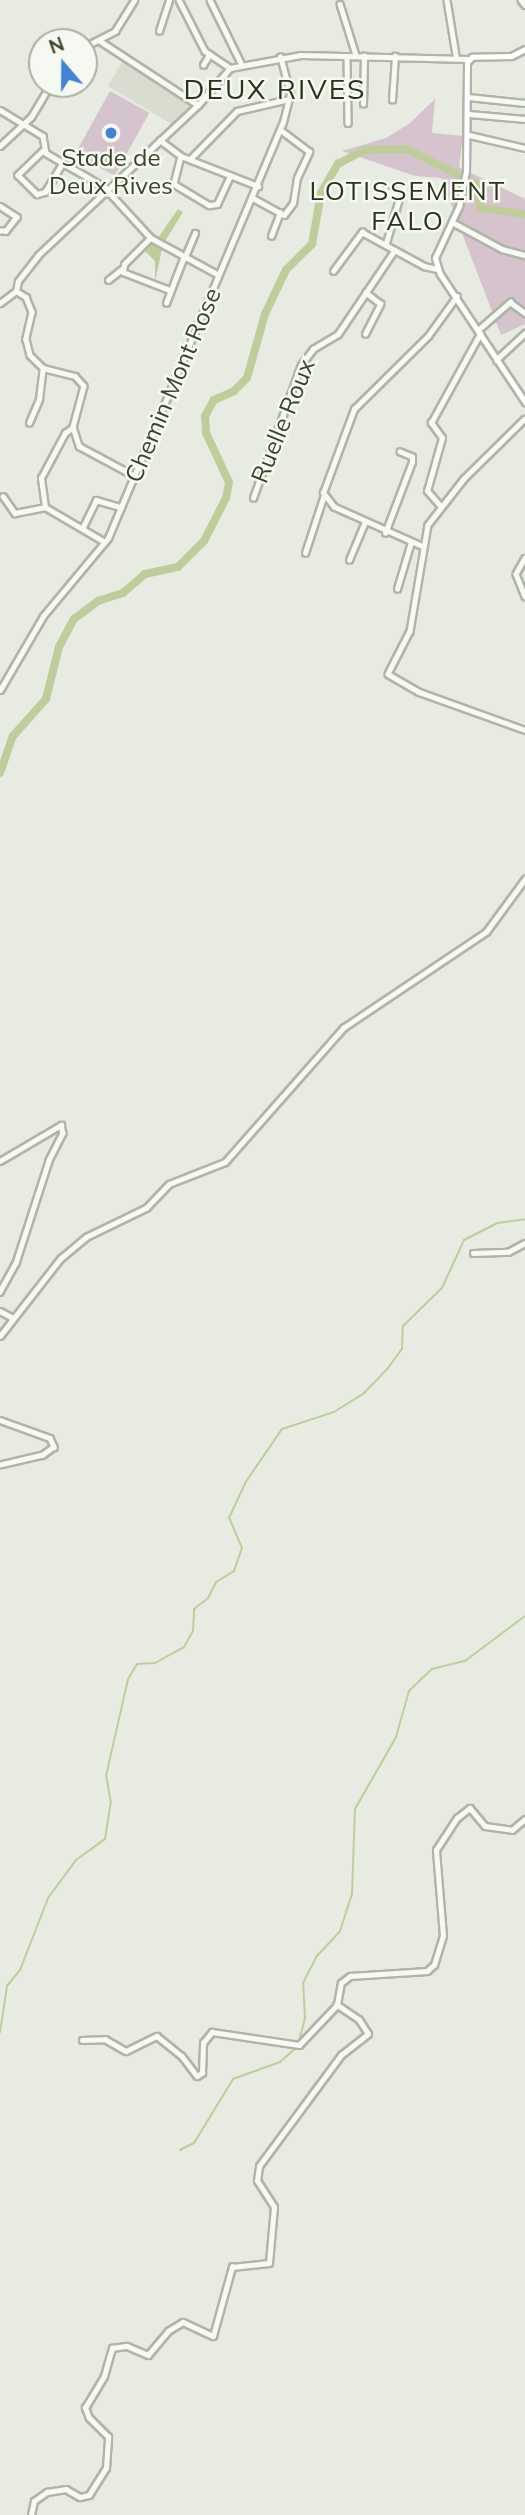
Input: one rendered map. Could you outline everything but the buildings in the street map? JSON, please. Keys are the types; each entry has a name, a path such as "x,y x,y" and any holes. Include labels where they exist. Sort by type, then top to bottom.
{"main road":[{"path":"525,49 511,56 468,59 469,135 466,171 452,222 435,258 437,269 525,402"}],"street":[{"path":"134,0 120,25 100,41 198,105"},
{"path":"159,31 169,0"},
{"path":"179,0 209,55 230,68"},
{"path":"210,0 241,63"},
{"path":"447,0 456,55"},
{"path":"521,0 525,5"},
{"path":"340,4 356,55"},
{"path":"204,65 209,55"},
{"path":"347,55 348,123"},
{"path":"363,104 364,55"},
{"path":"393,100 396,55"},
{"path":"0,303 16,291 30,262 198,105 230,68 241,63 280,56 456,55 468,59"},
{"name":"Chemin Mont Rose","path":"0,690 43,615 105,542 135,476 280,130 289,99 280,56"},
{"path":"468,97 525,103"},
{"path":"0,146 23,124 41,98"},
{"path":"190,159 237,111 289,99"},
{"path":"0,110 44,136 43,151 18,175 29,189 43,194 62,164"},
{"path":"469,114 525,119"},
{"path":"253,198 286,214 293,204 297,178 309,152 280,130"},
{"path":"469,135 525,148"},
{"path":"160,140 181,156 258,186"},
{"path":"43,151 107,189 151,238 183,259 219,275"},
{"path":"181,156 174,184 209,205 217,204 230,176"},
{"path":"377,187 400,197 386,245"},
{"path":"0,206 18,217 6,231 0,231"},
{"path":"271,236 280,213"},
{"path":"452,222 502,250 525,255"},
{"path":"166,303 195,233"},
{"path":"333,271 359,233 437,269"},
{"path":"108,280 151,238"},
{"name":"Ruelle Roux","path":"253,498 301,365 313,349 338,334 394,251"},
{"path":"122,269 126,276 170,290"},
{"path":"16,291 26,297 32,312 26,346 43,368 75,376 84,386 73,427 75,439 86,451 135,476"},
{"path":"365,334 380,304 366,293"},
{"path":"305,553 355,409 428,336 457,296"},
{"path":"441,507 427,491 442,439 432,424 479,332 510,302 525,313"},
{"path":"496,360 525,333"},
{"path":"29,423 39,399 43,368"},
{"path":"525,419 441,507 428,525 421,546 410,631 388,671 388,676 407,686 525,730"},
{"path":"45,507 41,478 65,433 73,427"},
{"path":"385,533 412,462 412,457 400,452"},
{"path":"3,496 15,513 45,507 105,542"},
{"path":"323,498 385,533 421,546"},
{"path":"82,529 96,500 121,507"},
{"path":"349,561 365,522"},
{"path":"397,589 411,542"},
{"path":"525,558 516,572 525,596"},
{"path":"0,1336 61,1259 86,1237 133,1216 169,1184 225,1162 343,1028 486,932 525,879"},
{"path":"0,1161 61,1125 63,1133 49,1161 16,1263 0,1292"},
{"path":"473,1253 509,1252 525,1243"},
{"path":"0,1311 13,1318"},
{"path":"0,1420 50,1438 54,1447 43,1455 0,1465"},
{"path":"82,2040 105,2039 126,2050 157,2036 183,2056 197,2076 203,2068 203,2043 212,2032 299,2045 337,2005 341,1983 350,1976 432,1969 443,1936 436,1850 462,1812 474,1810 485,1826 493,1829 516,1829 525,1819"},
{"path":"31,2515 34,2501 47,2491 66,2489 80,2497 89,2495 106,2468 108,2437 85,2408 104,2376 112,2348 127,2346 148,2355 168,2331 183,2322 213,2336 232,2267 268,2263 274,2207 257,2180 259,2166 341,2055 368,2034 359,2020 337,2005"}],"shaded area":[{"path":"122,62 191,103 184,114 171,124 108,86"},
{"name":"Stade de Deux Rives","path":"110,91 149,113 114,176 75,154"},
{"path":"435,99 432,133 463,136 459,167 525,199 525,324 501,335 441,178 415,176 342,151 386,138 410,123"},
{"path":"178,209 183,212 164,243 158,238"},
{"path":"151,242 162,249 155,282 155,261 143,249"}],"waterway":[{"path":"0,773 13,736 46,699 59,647 74,619 98,601 123,593 145,574 178,567 204,541 226,498 229,482 206,433 205,416 214,400 234,391 247,378 265,314 286,270 312,244 321,193 338,164 364,150 407,149 475,183 481,208 525,214"},
{"path":"0,2032 7,1986 20,1970 48,1898 76,1860 105,1839 111,1803 106,1776 128,1679 137,1664 155,1663 184,1647 193,1631 194,1609 208,1598 216,1582 234,1571 242,1548 229,1518 245,1483 282,1429 334,1412 364,1393 388,1368 402,1349 403,1326 442,1288 464,1240 498,1223 525,1219"},
{"path":"299,2041 305,2018 303,1983 316,1957 340,1931 352,1894 355,1809 396,1737 409,1691 432,1669 465,1661 525,1616"},
{"path":"180,2150 194,2143 233,2079 280,2062 298,2046"}],"place":[{"name":"Stade de Deux Rives","path":"111,133"}],"district":[{"name":"DEUX RIVES","path":"275,89"},
{"name":"LOTISSEMENT FALO","path":"408,206"}]}
